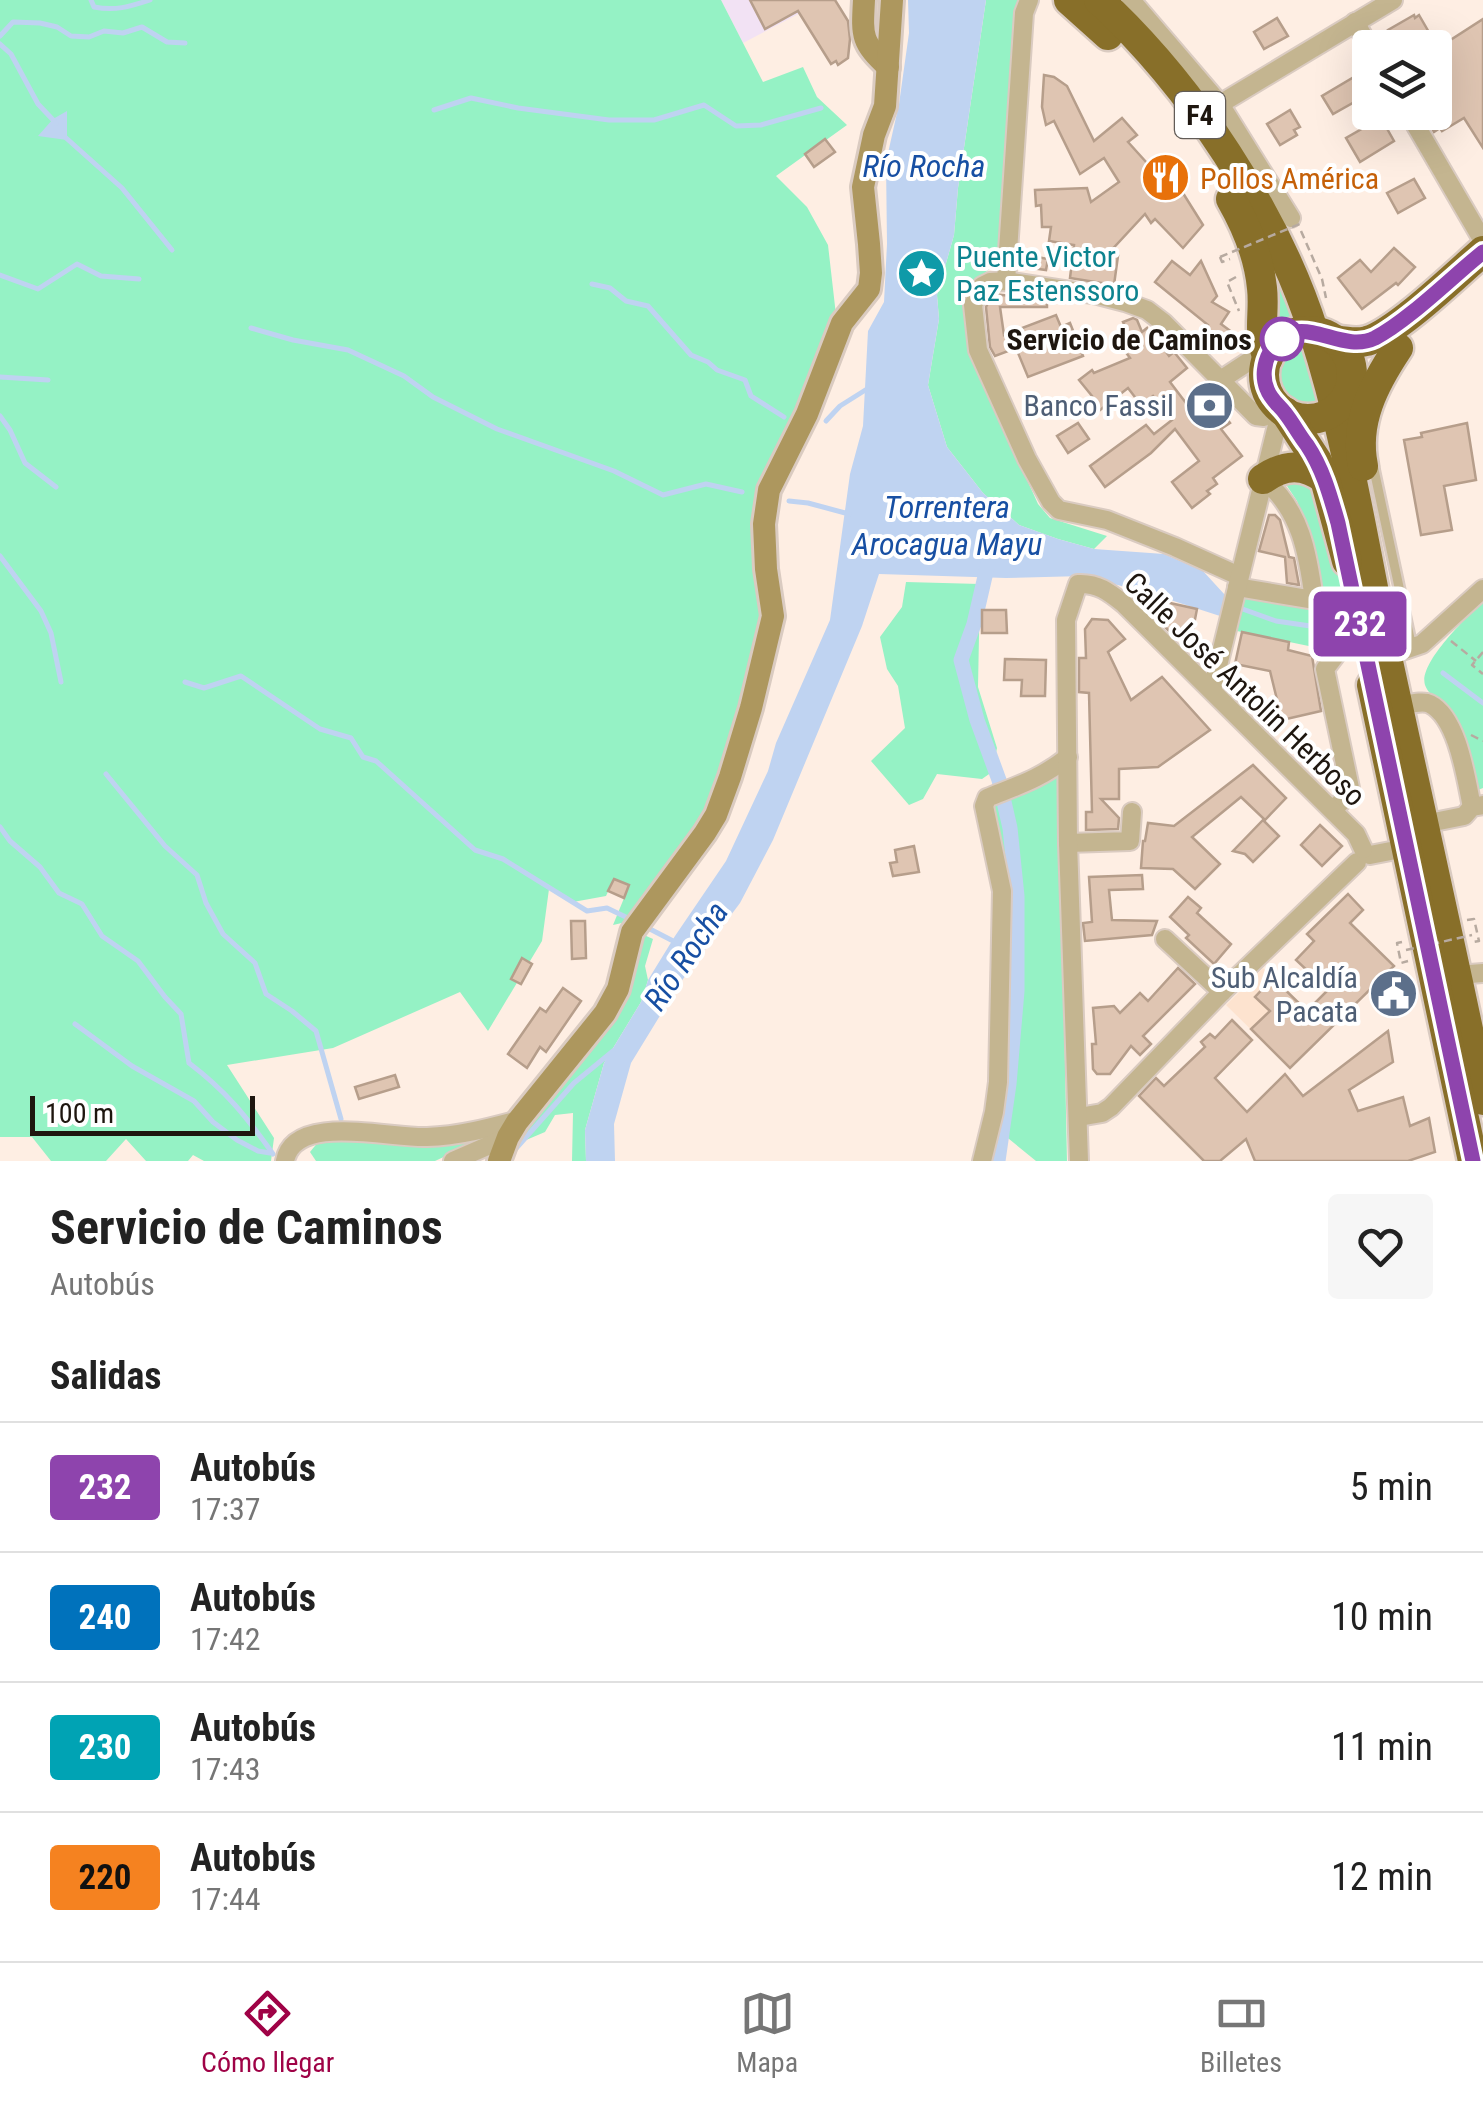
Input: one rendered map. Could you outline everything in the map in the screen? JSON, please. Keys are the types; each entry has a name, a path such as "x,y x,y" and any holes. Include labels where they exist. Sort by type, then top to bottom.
{"highway":[{"name":"F4","path":"1070,0 1142,70 1204,154 1254,247 1263,290 1266,386 1275,411 1317,461 1324,478 1415,836 1476,975 1483,1100"},
{"name":"F4","path":"1098,0 1156,59 1225,150 1325,336 1400,652"},
{"path":"1266,360 1282,339 1299,332 1358,342 1377,336 1483,252"},
{"name":"F4","path":"1341,400 1483,279"},
{"name":"F4","path":"1403,351 1368,401 1360,432 1361,456 1400,652 1398,706 1415,836 1473,1161"},
{"path":"1275,411 1312,418 1321,416 1341,400"},
{"path":"1266,471 1296,466 1324,478"}],"street":[{"path":"864,0 862,32 870,50 888,68"},
{"path":"499,1161 513,1128 606,1013 618,989 632,932 706,833 730,776 773,616 764,524 769,490 806,414 842,323 869,289 870,244 863,187 874,135 885,106 892,0"},
{"path":"1006,281 1024,13 1029,0"},
{"path":"1131,0 1220,104 1296,221"},
{"path":"1220,104 1393,0"},
{"path":"1355,22 1360,30"},
{"path":"1418,130 1483,242"},
{"path":"1006,281 1098,295 1147,310 1222,379 1275,411 1266,471 1300,528 1314,600 1237,587 1175,547 1107,520 1059,510 1027,460 978,350 973,305 976,294 990,282 1006,281"},
{"path":"1222,379 1248,362 1266,360"},
{"path":"1212,690 1266,471 1275,411"},
{"name":"Calle José Antolin Herboso","path":"1068,757 1066,620 1078,584 1090,584 1105,589 1124,604 1333,810 1356,834 1363,855"},
{"path":"1400,652 1422,644 1483,588"},
{"path":"1333,810 1350,788 1325,669 1360,623"},
{"path":"1078,1117 1102,1113 1111,1107 1363,855 1464,816 1477,806 1446,720 1430,704 1398,706"},
{"path":"1068,757 1079,1161"},
{"path":"982,1161 998,1082 1002,891 984,806 987,798 1018,788 1068,757"},
{"path":"1068,842 1130,841 1132,812"},
{"path":"1165,938 1222,992"},
{"path":"284,1161 286,1152 297,1140 315,1132 423,1138 513,1128"},
{"path":"454,1161 513,1128"}],"lane":[{"path":"1383,394 1373,416 1371,457 1400,652"}],"path":[{"path":"1296,221 1304,228 1300,229 1311,250"},
{"path":"1296,221 1311,250 1326,302"},
{"path":"1232,258 1222,262 1220,257 1296,221"},
{"path":"1238,276 1227,282 1244,323"},
{"path":"1451,641 1476,661"},
{"path":"1483,652 1472,666 1483,674"},
{"path":"1401,963 1397,943 1404,942 1406,950 1474,934"}],"shaded area":[{"path":"721,0 825,0 743,43"},
{"path":"1263,968 1326,1031 1290,1068 1226,1005"}],"green space":[{"path":"0,0 721,0 763,82 803,67 817,97 847,125 776,176 807,207 828,245 836,315 778,460 767,613 709,820 635,920 613,925 629,886 614,879 606,896 573,902 549,889 542,941 488,1031 460,992 333,1048 227,1065 274,1138 271,1161 204,1161 193,1155 188,1161 146,1161 126,1139 106,1161 51,1161 32,1137 0,1137"},
{"path":"986,0 1020,0 1004,250 969,290 965,317 991,401 1038,504 1050,518 1107,536 1094,549 1019,525 983,493 947,447 928,385 939,319 937,295 954,235"},
{"path":"1271,255 1300,322 1275,332"},
{"path":"1306,338 1327,407 1309,409 1294,405 1283,397 1277,385 1279,359 1289,347"},
{"path":"1281,477 1308,480 1329,525 1343,595 1338,638 1328,650 1237,631 1246,593 1319,602 1313,544 1297,501"},
{"path":"906,582 980,584 978,687 997,748 992,772 982,779 937,774 923,799 909,805 871,761 905,728 898,686 887,669 880,637 902,607"},
{"path":"1483,602 1483,788 1478,790 1474,789 1461,728 1454,715 1428,690 1425,676 1446,640"},
{"path":"1059,773 1067,1161 1036,1161 998,1130 1008,1066 1010,887 992,807 996,800"},
{"path":"644,935 653,939 645,966 648,980 641,1002 604,1063 585,1130 586,1161 572,1161 573,1113 555,1115 545,1132 512,1146"},
{"path":"487,1137 435,1161 316,1161 310,1152 319,1141 337,1138"}],"water":[{"name":"Río Rocha","path":"908,0 986,0 954,235 937,295 939,319 928,385 947,447 983,493 1019,525 1094,549 1164,554 1203,571 1225,595 1220,616 1083,576 879,574 862,626 773,840 740,903 680,983 631,1063 614,1124 615,1161 586,1161 585,1130 604,1063 641,1002 648,980 726,861 830,620 850,474 863,426 868,331 884,302 886,162 909,33"},
{"path":"67,111 67,140 38,136 53,119"}],"building":[{"path":"750,0 835,0 848,21 848,58 838,65 836,61 831,64 798,11 765,29"},
{"path":"1419,15 1428,30 1388,30"},
{"path":"1277,18 1288,36 1264,49 1254,32"},
{"path":"1483,19 1483,148 1464,118 1452,125 1452,39"},
{"path":"1044,75 1067,86 1094,141 1122,118 1137,135 1128,142 1147,163 1157,172 1166,166 1203,225 1183,248 1145,214 1107,255 1118,256 1114,285 1070,278 1074,245 1049,241 1051,227 1042,227 1041,205 1036,206 1035,190 1087,188 1091,202 1119,182 1104,158 1080,174 1054,121 1046,125 1042,107"},
{"path":"1352,78 1352,103 1333,114 1322,96"},
{"path":"1290,110 1300,127 1294,130 1297,135 1280,145 1267,124"},
{"path":"1360,130 1388,130 1394,141 1360,162 1346,138"},
{"path":"825,139 835,152 814,167 805,154"},
{"path":"1414,179 1425,198 1398,213 1387,193"},
{"path":"1394,248 1415,267 1398,285 1362,309 1338,278 1360,260 1371,272"},
{"path":"1026,255 1048,259 1046,270 1024,267"},
{"path":"1172,261 1190,275 1201,261 1217,296 1212,302 1229,312 1221,324 1237,336 1230,344 1206,329 1208,325 1155,282"},
{"path":"993,294 1047,300 1047,307 1000,307 1004,335 1056,315 1061,327 1070,323 1083,356 1028,377 1016,348 995,356 990,347 986,307"},
{"path":"1133,318 1142,332 1147,328 1156,347 1161,345 1169,356 1174,352 1187,368 1170,382 1189,407 1207,393 1230,423 1221,429 1242,456 1213,478 1217,484 1207,491 1210,494 1192,508 1172,482 1199,461 1175,429 1151,453 1105,487 1090,466 1146,425 1154,434 1172,420 1153,396 1141,405 1128,388 1095,414 1085,401 1092,396 1079,380 1092,370 1094,373 1130,358 1122,347 1137,335 1130,338 1123,322"},
{"path":"1078,423 1089,439 1068,453 1057,436"},
{"path":"1467,423 1476,480 1444,486 1452,530 1421,535 1404,440"},
{"path":"1269,515 1280,520 1299,585 1287,583 1285,557 1259,551"},
{"path":"1161,601 1197,609 1191,640 1181,629 1174,636 1150,612"},
{"path":"982,610 1006,610 1007,633 982,633"},
{"path":"1092,619 1108,620 1125,639 1108,652 1131,700 1162,677 1210,730 1158,767 1119,769 1119,799 1101,799 1119,818 1118,829 1086,830 1086,812 1092,812 1089,693 1079,692 1079,658 1086,658 1085,629"},
{"path":"1242,632 1289,642 1288,650 1312,656 1321,711 1282,720 1270,671 1235,664"},
{"path":"1005,659 1046,660 1045,696 1021,696 1022,680 1004,680"},
{"path":"1253,765 1286,798 1265,820 1241,797 1192,837 1220,864 1195,889 1173,869 1141,868 1148,823 1174,826"},
{"path":"1263,820 1279,836 1253,862 1245,854 1233,851"},
{"path":"1320,825 1342,846 1322,866 1301,845"},
{"path":"914,846 919,872 893,876 890,863 897,862 895,850"},
{"path":"1142,875 1143,889 1109,890 1112,920 1157,921 1152,935 1085,941 1083,923 1092,922 1089,877"},
{"path":"614,879 629,885 624,898 608,891"},
{"path":"1348,894 1363,910 1350,923 1394,966 1290,1068 1251,1029 1270,1011 1255,997 1273,978 1307,1011 1328,990 1296,960 1314,941 1307,934"},
{"path":"1188,897 1201,908 1197,913 1231,944 1214,964 1170,917"},
{"path":"571,921 585,921 586,958 572,959"},
{"path":"522,958 532,964 521,984 511,979"},
{"path":"1178,968 1195,984 1143,1036 1151,1044 1140,1055 1131,1046 1110,1074 1097,1074 1093,1069 1093,1008 1114,1006 1120,1013 1140,993 1148,1001"},
{"path":"563,988 581,1001 546,1052 540,1047 527,1068 508,1054 540,1008 546,1012"},
{"path":"1232,1020 1252,1040 1215,1078 1247,1112 1285,1074 1303,1096 1388,1031 1393,1062 1349,1090 1358,1111 1403,1097 1410,1126 1429,1118 1435,1152 1408,1161 1255,1161 1246,1139 1220,1161 1204,1161 1139,1096 1156,1078 1164,1086 1205,1047 1201,1042 1210,1034 1215,1038"},
{"path":"395,1075 399,1087 359,1099 355,1087"}],"waterway":[{"path":"91,0 94,7 109,9 150,0"},
{"path":"0,36 13,22 40,23 71,36 89,37 104,31 123,33 142,27 167,42 185,43"},
{"path":"0,44 11,54 38,104 56,123"},
{"path":"434,110 471,98 609,120 654,120 704,105 736,126 761,125 821,108"},
{"path":"65,137 122,188 172,250"},
{"path":"0,275 38,289 77,264 101,276 139,279"},
{"path":"592,284 610,288 626,301 648,306 691,355 745,380 751,396 784,417"},
{"path":"251,328 348,350 404,376 433,397 497,429 614,471 663,495 706,484 742,492"},
{"path":"0,377 48,380"},
{"path":"826,421 840,406 867,389"},
{"path":"0,416 25,463 56,487"},
{"path":"789,501 849,514"},
{"path":"0,556 41,611 51,633 61,682"},
{"path":"989,559 961,660 999,780 1010,828 1017,896 1017,991 998,1161"},
{"name":"Torrentera Arocagua Mayu","path":"1237,607 1276,621 1331,629"},
{"name":"Torrentera Arocagua Mayu","path":"1443,673 1483,703"},
{"path":"185,682 204,688 241,676 320,729 351,738 363,757 376,761 475,850 503,859 587,911 607,908 632,920"},
{"path":"106,774 165,846 197,875 206,903 223,934 255,963 266,994 316,1031 341,1119"},
{"path":"0,827 40,867 59,893 82,904 102,936 138,961 181,1014 189,1063 235,1105 273,1154"},
{"path":"646,927 677,943"},
{"path":"75,1024 132,1066 194,1101 237,1140 270,1153"},
{"path":"512,1153 574,1083 613,1051"}],"bus line":[{"name":"232","path":"1473,1161 1338,523 1317,461 1285,412 1271,399 1264,372 1275,346 1299,332 1314,331 1350,342 1377,336 1483,252"}],"place":[{"name":"Pollos América","path":"1165,178"},
{"name":"Puente Victor Paz Estenssoro","path":"921,273"},
{"name":"Servicio de Caminos","path":"1282,339"},
{"name":"Banco Fassil","path":"1209,405"},
{"name":"Sub Alcaldía Pacata","path":"1393,994"}]}
